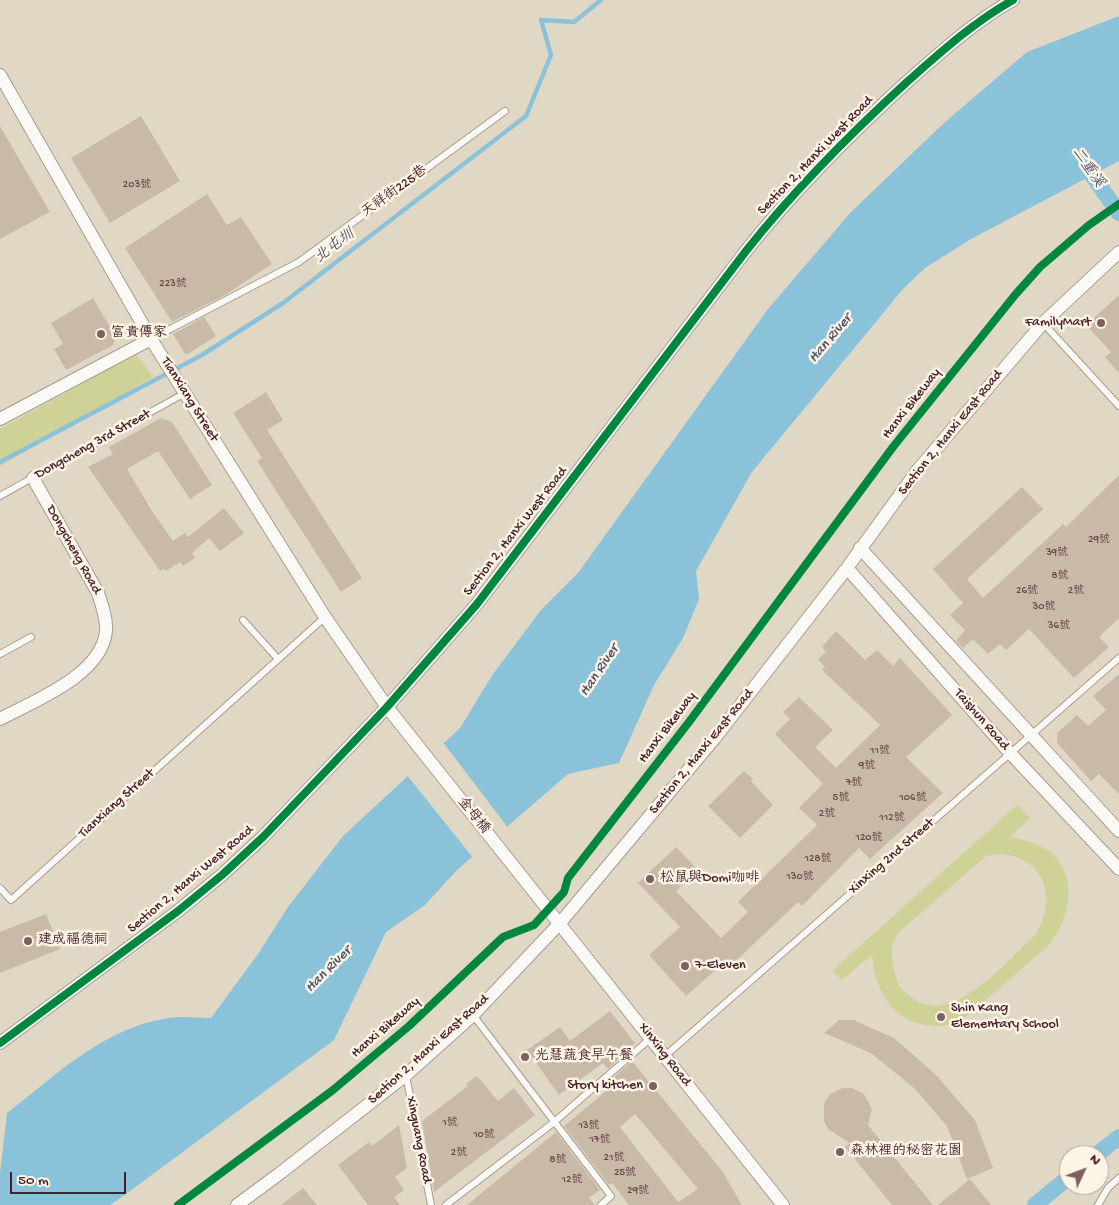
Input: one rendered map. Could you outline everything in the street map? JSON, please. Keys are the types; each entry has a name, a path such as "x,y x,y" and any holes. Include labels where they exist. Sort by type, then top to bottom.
{"street":[{"name":"Section 2, Hanxi West Road","path":"0,1043 178,911 222,875 263,837 387,707 477,604 786,201 842,143 937,56 966,31 1013,0"},
{"name":"Tianxiang Street","path":"0,76 151,339 325,617 401,726"},
{"name":"Section 2, Hanxi East Road","path":"237,1205 406,1075 473,1015 560,923 714,740 846,568 917,471 1043,323 1119,252"},
{"path":"0,418 151,339"},
{"name":"Dongcheng Road","path":"0,719 64,685 85,670 97,653 106,632 104,612 98,593 33,478"},
{"name":"Taishun Road","path":"860,548 1030,736 1119,831"},
{"name":"Taishun Road","path":"846,568 1011,754 1119,869"},
{"name":"金母橋","path":"401,726 545,906"},
{"name":"Xinxing Road","path":"545,906 783,1205"}],"lane":[{"name":"天祥街225巷","path":"151,339 299,262 505,111"},
{"path":"1043,323 1119,406"},
{"name":"Dongcheng 3rd Street","path":"0,496 185,393"},
{"name":"Tianxiang Street","path":"0,888 10,900 325,617"},
{"path":"243,620 278,659"},
{"path":"0,654 31,637"},
{"name":"Xinxing 2nd Street","path":"665,1056 1119,658"},
{"path":"473,1015 610,1196 601,1205"},
{"path":"446,1205 553,1123 651,1038"},
{"name":"Xinguang Road","path":"406,1075 430,1205"},
{"path":"1098,1205 1108,1188 1119,1178"}],"green space":[{"path":"136,354 153,377 0,466 0,429"},
{"path":"1017,805 1030,818 1010,837 1030,842 1048,851 1059,861 1066,874 1068,903 1058,932 1049,945 958,1024 923,1025 909,1020 897,1012 880,989 872,955 842,980 832,971","holes":["998,854 1027,862 1043,881 1046,893 1046,907 1043,920 1036,934 996,973 962,998 945,1004 929,1006 914,999 901,989 892,961 893,945 898,933 986,856"]}],"water":[{"name":"Han River","path":"1119,16 1119,161 971,239 925,268 903,289 752,472 696,571 699,599 683,638 654,685 619,763 568,774 457,870 425,905 386,932 334,1040 130,1191 110,1205 0,1205 0,1173 7,1113 82,1055 124,1031 146,1023 169,1018 211,1018 258,954 288,907 343,836 460,728 493,674 541,610 578,573 768,309 851,212 944,123 1027,52"}],"pier":[{"path":"442,741 509,829 474,859 406,774"}],"building":[{"path":"141,116 180,181 110,223 71,158"},
{"path":"0,126 50,212 0,239"},
{"path":"207,194 227,225 241,217 272,264 225,295 172,322 125,248"},
{"path":"1119,295 1119,373 1105,357 1111,352 1086,325"},
{"name":"富貴傳家","path":"93,298 116,337 113,345 66,370 54,349 63,344 51,323"},
{"path":"204,317 216,336 186,355 173,334"},
{"path":"266,392 283,420 267,430 362,578 341,592 257,461 262,458 233,413"},
{"path":"161,418 172,422 212,485 190,499 158,451 127,469 152,511 173,541 185,533 188,537 224,508 244,533 220,551 209,538 192,553 195,558 183,566 180,562 166,571 164,569 160,571 88,467 113,454 109,447"},
{"path":"1119,475 1119,618 1099,637 1109,647 1074,678 1029,629 1006,650 1000,644 988,654 973,639 963,648 956,641 965,630 950,615 963,603 933,569 1022,487 1043,509 967,579 983,598 1063,524 1066,527"},
{"path":"836,631 865,660 877,650 893,666 900,658 952,715 906,757 943,793 870,859 859,848 802,906 798,902 724,972 719,967 686,996 649,955 680,927 638,883 676,847 698,870 676,891 721,938 748,912 738,902 817,825 799,808 823,784 775,734 790,719 783,712 799,697 833,730 815,747 836,768 880,725 822,670 825,667 818,659 826,652 822,647"},
{"path":"1119,674 1119,794 1099,774 1091,781 1057,743 1057,733 1077,715 1088,726 1106,710 1093,696"},
{"path":"744,771 753,779 751,781 773,805 740,838 708,806"},
{"name":"建成福德祠","path":"46,914 60,949 0,973 0,932"},
{"path":"610,1011 635,1043 608,1069 603,1063 559,1095 527,1050 560,1027 570,1041"},
{"path":"839,1020 853,1020 894,1038 935,1074 975,1120 993,1168 967,1179 947,1126 914,1088 871,1053 824,1033"},
{"path":"632,1061 723,1172 742,1205 629,1205 612,1183 609,1185 564,1126 617,1082 614,1077","holes":["635,1114 698,1189 678,1202 620,1127"]},
{"path":"477,1076 498,1101 514,1088 535,1115 434,1192 422,1121 468,1086 466,1084"},
{"path":"843,1088 852,1088 864,1094 872,1109 868,1125 933,1205 892,1205 845,1147 850,1143 828,1129 824,1121 824,1104 830,1094"},
{"path":"399,1125 407,1168 395,1177 404,1190 394,1197 400,1205 368,1205 338,1165 369,1142 372,1146"},
{"path":"556,1132 600,1190 589,1198 595,1205 467,1205"},
{"path":"970,1179 991,1205 938,1205"},
{"path":"303,1188 317,1205 281,1205"}],"waterway":[{"name":"北屯圳","path":"0,462 202,355 283,303 526,116 551,55 541,20 574,22 601,0"},
{"name":"二重溪","path":"1080,158 1119,213"},
{"path":"1109,1145 1119,1137"},
{"path":"1035,1205 1059,1185"}],"cycle path":[{"path":"0,1043 178,911 222,875 263,837 387,707 477,604 746,251 803,184 865,121 945,48 1013,0"},
{"name":"Hanxi Bikeway","path":"178,1205 333,1090 409,1026 503,937 534,925 564,892 568,878 689,722 893,447 1015,295 1040,267 1089,225 1119,204"}],"place":[{"name":"FamilyMart","path":"1101,323"},
{"name":"富貴傳家","path":"101,334"},
{"name":"松鼠與Domi咖啡","path":"650,879"},
{"name":"建成福德祠","path":"28,941"},
{"name":"7-Eleven","path":"685,966"},
{"name":"Shin Kang Elementary School","path":"941,1017"},
{"name":"光慧蔬食早午餐","path":"525,1057"},
{"name":"Story kitchen","path":"653,1086"},
{"name":"森林裡的秘密花園","path":"840,1152"}]}
